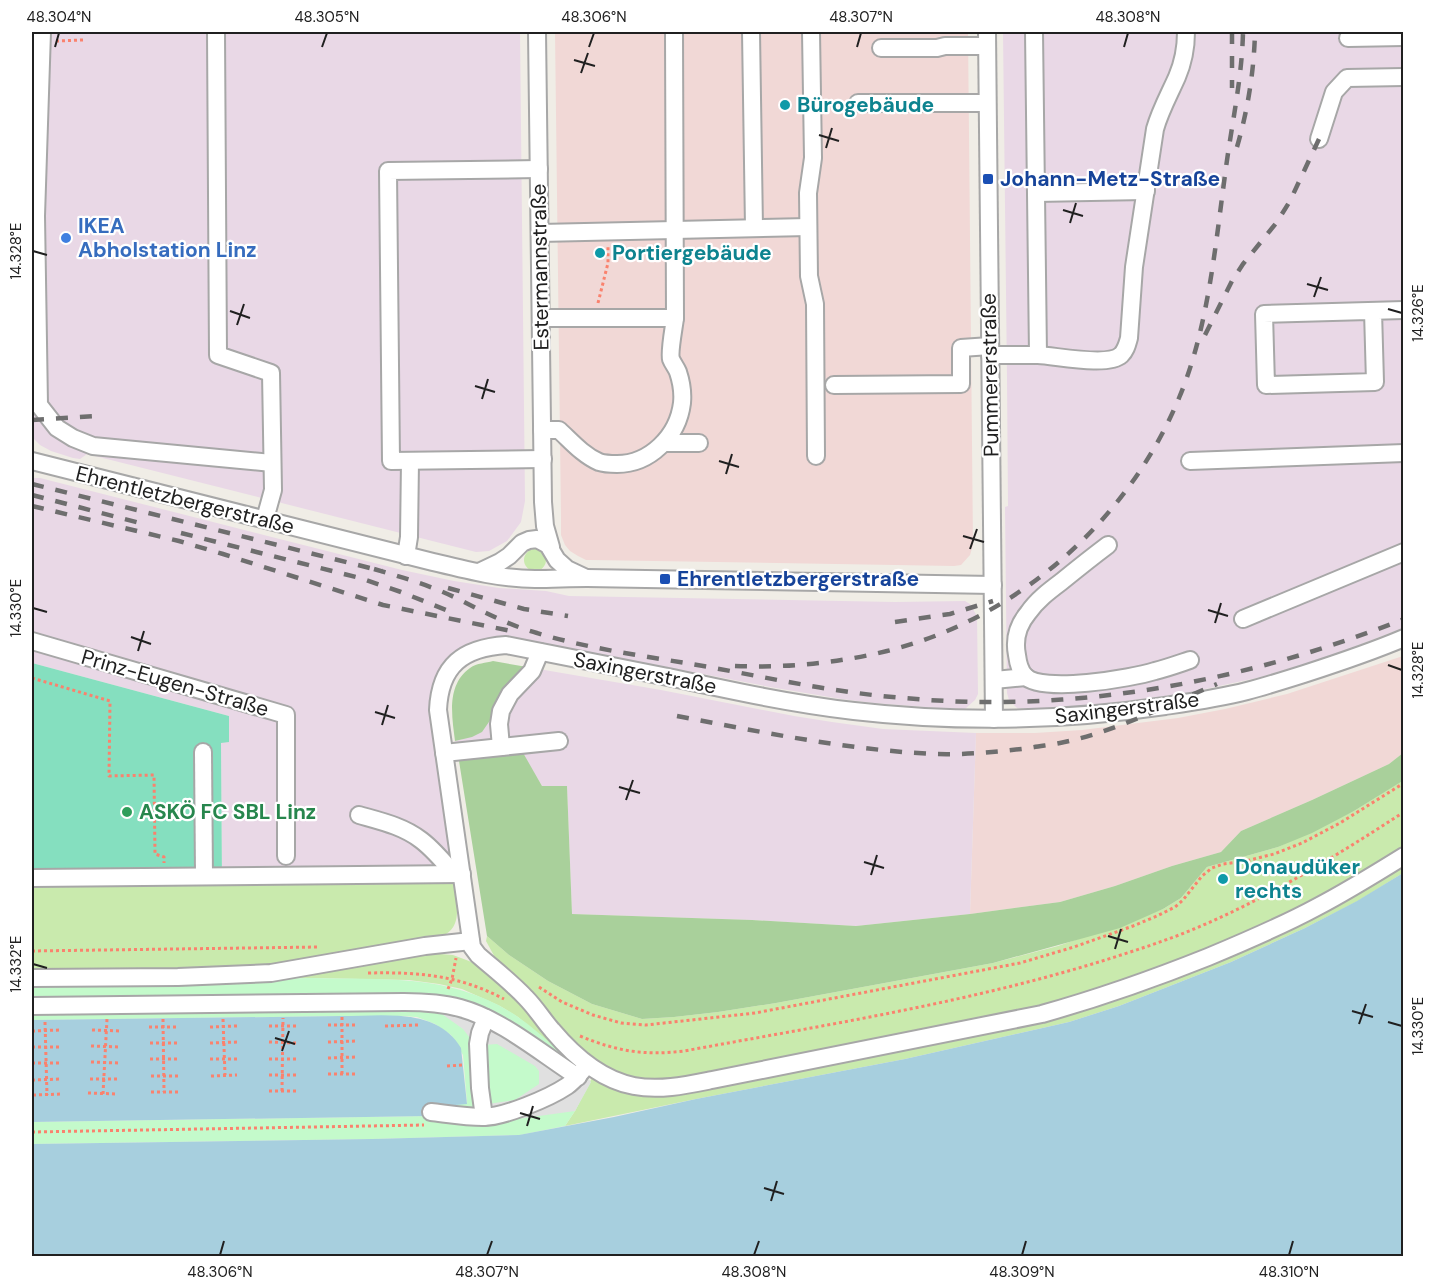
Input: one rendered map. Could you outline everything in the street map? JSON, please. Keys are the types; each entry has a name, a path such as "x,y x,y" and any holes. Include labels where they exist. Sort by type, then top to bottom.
{"street":[{"path":"42,32 35,337 39,405 57,428 93,446 272,463"},
{"path":"216,32 218,355 271,373 273,490 265,519"},
{"name":"Estermannstraße","path":"537,32 543,502 545,526 552,551"},
{"path":"543,430 559,430 581,451 606,464 625,464 645,457 664,443 674,430 680,416 682,386 670,358 675,318 674,32"},
{"path":"752,32 754,228"},
{"path":"811,32 813,158 808,193 808,227 809,276 815,304 816,456"},
{"path":"1034,32 1038,355"},
{"path":"834,385 961,384 961,348 1092,361 1114,360 1122,354 1129,338 1134,267 1157,123 1182,63 1186,32"},
{"path":"1348,38 1404,37"},
{"path":"881,48 937,48 987,39"},
{"name":"Pummererstraße","path":"987,39 994,719"},
{"path":"1319,139 1334,92 1347,78 1404,77"},
{"path":"858,103 987,103"},
{"path":"539,169 388,171 391,461 543,459"},
{"path":"1036,192 1146,191"},
{"path":"540,232 808,227"},
{"path":"1373,311 1375,382 1266,385 1264,314 1404,310"},
{"path":"541,318 675,318"},
{"path":"664,443 699,443"},
{"path":"1190,461 1404,453"},
{"name":"Ehrentletzbergerstraße","path":"32,461 406,556 478,572 535,579 993,585"},
{"path":"406,556 409,537 410,461"},
{"name":"Estermannstraße","path":"520,545 534,526 543,502"},
{"name":"Ehrentletzbergerstraße","path":"520,545 537,539 546,543 557,560 567,569 587,578"},
{"path":"478,572 500,562 520,545"},
{"path":"520,545 514,555 515,566 524,577 535,579 543,577 550,571 554,564 552,551"},
{"path":"1108,545 1040,599 1026,614 1018,628 1016,647 1019,665 1026,677 1036,683 1049,684 1118,680 1154,672 1190,660"},
{"path":"1244,619 1404,552"},
{"name":"Saxingerstraße","path":"583,1070 525,997 464,942 438,710 443,681 448,671 456,662 474,651 506,645 724,689 830,707 923,717 994,719 1112,713 1219,697 1248,691 1335,664 1404,638"},
{"name":"Prinz-Eugen-Straße","path":"32,641 286,715 286,856"},
{"path":"501,747 499,724 501,711 510,694 532,671 540,652"},
{"path":"994,680 1026,677"},
{"path":"444,753 559,741"},
{"path":"203,752 204,876"},
{"path":"359,815 381,821 416,836 458,874"},
{"path":"32,1006 404,1002 440,1004 459,1007 486,1018 524,1041 583,1070 628,1085 672,1087 1042,1014 1109,994 1228,949 1315,909 1404,856"},
{"path":"32,878 458,874"},
{"path":"32,978 178,977 271,973 425,946 464,942"},
{"path":"484,1117 478,1044 486,1018"},
{"path":"427,1118 484,1117 511,1111 554,1094 568,1085 583,1070"}],"path":[{"path":"594,318 608,263 608,231"},
{"path":"32,678 110,701 109,776 154,776 155,854 164,857 164,877"},
{"path":"534,984 562,1002 593,1015 621,1023 646,1025 756,1013 1020,963 1085,943 1157,916 1175,907 1212,868 1274,854 1302,843 1340,823 1404,783"},
{"path":"579,1036 628,1051 662,1054 912,1008 1002,989 1070,971 1192,930 1235,911 1330,860 1404,812"},
{"path":"440,1004 452,979 464,942"},
{"path":"32,951 326,947"},
{"path":"367,973 418,974 452,979 479,987 506,1000"},
{"path":"342,1012 342,1074"},
{"path":"163,1014 164,1092"},
{"path":"223,1014 225,1075"},
{"path":"282,1091 283,1014"},
{"path":"402,1016 402,1025"},
{"path":"45,1017 47,1095"},
{"path":"104,1094 107,1017"},
{"path":"328,1025 356,1025"},
{"path":"385,1026 419,1025"},
{"path":"210,1027 237,1026"},
{"path":"269,1026 296,1026"},
{"path":"149,1027 177,1027"},
{"path":"32,1031 60,1030"},
{"path":"92,1030 121,1031"},
{"path":"328,1042 356,1041"},
{"path":"210,1043 237,1042"},
{"path":"269,1042 296,1043"},
{"path":"150,1043 177,1043"},
{"path":"91,1046 120,1047"},
{"path":"32,1047 60,1047"},
{"path":"328,1058 356,1058"},
{"path":"150,1059 178,1059"},
{"path":"210,1059 238,1059"},
{"path":"269,1059 296,1059"},
{"path":"91,1062 119,1063"},
{"path":"32,1064 61,1063"},
{"path":"447,1065 464,1065"},
{"path":"328,1074 355,1074"},
{"path":"211,1076 237,1075"},
{"path":"269,1075 296,1075"},
{"path":"151,1076 178,1076"},
{"path":"32,1080 61,1079"},
{"path":"90,1079 119,1079"},
{"path":"269,1091 296,1092"},
{"path":"151,1092 178,1092"},
{"path":"88,1093 117,1094"},
{"path":"33,1095 62,1094"},
{"path":"32,1132 427,1118"}],"shaded area":[{"path":"32,32 520,32 525,501 521,522 507,541 489,551 476,552 87,454 80,459 73,458 51,451 33,438"},
{"path":"555,32 968,32 973,545 970,555 961,565 586,560 570,551 565,545 561,535"},
{"path":"1003,32 1403,32 1403,628 1325,658 1261,677 1182,694 1077,707 1029,709 1017,708 1009,700 1007,693 1005,507 1008,506"},
{"path":"33,478 402,570 499,588 546,591 569,596 895,602 965,601 970,604 977,616 978,694 965,709 873,703 770,687 506,636 471,642 460,648 440,667 430,702 430,717 453,880 222,883 221,742 229,716 32,663"},
{"path":"1403,656 1403,753 1389,764 1241,831 1221,852 1060,902 970,914 976,733 1082,730 1178,718 1287,694"},
{"path":"527,667 832,722 883,729 976,733 970,914 856,926 572,914 567,786 542,786 521,751 459,761 455,741 463,739 496,710"},
{"path":"433,1000 570,1062 591,1082 575,1111 488,1121 488,1104 515,1100 539,1084 539,1071 535,1066 497,1044 484,1045 473,1042 463,1029 432,1007"}],"green space":[{"path":"535,549 543,552 546,560 543,568 535,571 527,568 524,560 527,552"},
{"path":"493,661 527,667 482,732 455,741 452,702 457,683 470,668"},
{"name":"ASKÖ FC SBL Linz","path":"32,663 229,716 229,742 221,743 222,883 32,883"},
{"path":"522,751 542,786 567,786 572,914 856,926 1060,902 1221,852 1241,831 1389,764 1403,753 1404,780 1354,811 1312,833 1278,847 1207,867 1181,898 1163,909 1120,928 993,963 776,1003 718,1012 642,1019 592,1004 548,981 509,955 487,936 459,761"},
{"path":"1403,780 1403,873 1358,901 1231,962 1119,1006 1069,1022 905,1059 565,1126 598,1066 498,963 486,941 487,936 509,955 548,981 592,1004 642,1019 718,1012 776,1003 993,963 1058,946 1163,909 1181,898 1207,867 1278,847 1354,811"},
{"path":"453,880 457,909 455,923 446,934 428,940 428,953 453,955 486,970 527,1004 570,1062 518,1017 500,1006 462,989 439,984 409,980 313,978 32,982 32,883"},
{"path":"313,978 419,982 469,993 494,1003 528,1024 591,1082 565,1126 520,1135 32,1144 32,1122 430,1116 432,1107 467,1103 463,1055 451,1035 435,1024 417,1017 32,1020 32,982"}],"water":[{"path":"1403,873 1403,1256 32,1256 32,1144 519,1135 614,1117 905,1059 1069,1022 1119,1006 1231,962 1305,928 1357,901"},
{"path":"391,1015 423,1020 451,1035 461,1048 467,1104 433,1107 430,1116 32,1122 32,1020"}],"railway":[{"path":"1232,32 1232,88"},
{"path":"735,666 812,664 850,659 887,651 935,636 980,615 1023,589 1063,559 1098,524 1130,485 1157,443 1179,398 1189,372 1204,316 1238,86 1243,32"},
{"path":"1237,147 1250,90 1255,32"},
{"path":"1205,335 1232,281 1277,222 1290,201 1319,139"},
{"path":"32,420 98,416"},
{"path":"32,484 382,571"},
{"path":"32,495 140,523"},
{"path":"32,506 179,541 383,605 516,632"},
{"path":"181,533 360,578 456,614"},
{"path":"374,569 435,589 516,626 579,644 830,689 879,696 968,702 1095,697 1158,688 1221,676 1283,660 1404,619"},
{"path":"448,588 524,609 568,616"},
{"path":"895,622 950,614 993,601"},
{"path":"677,716 869,749 970,754 1029,748 1081,738 1121,725 1217,684"}],"place":[{"name":"Bürogebäude","path":"785,105"},
{"name":"Johann-Metz-Straße","path":"988,179"},
{"name":"IKEA Abholstation Linz","path":"66,238"},
{"name":"Portiergebäude","path":"600,253"},
{"name":"Ehrentletzbergerstraße","path":"665,579"},
{"name":"ASKÖ FC SBL Linz","path":"127,812"},
{"name":"Donaudüker rechts","path":"1223,879"}]}
